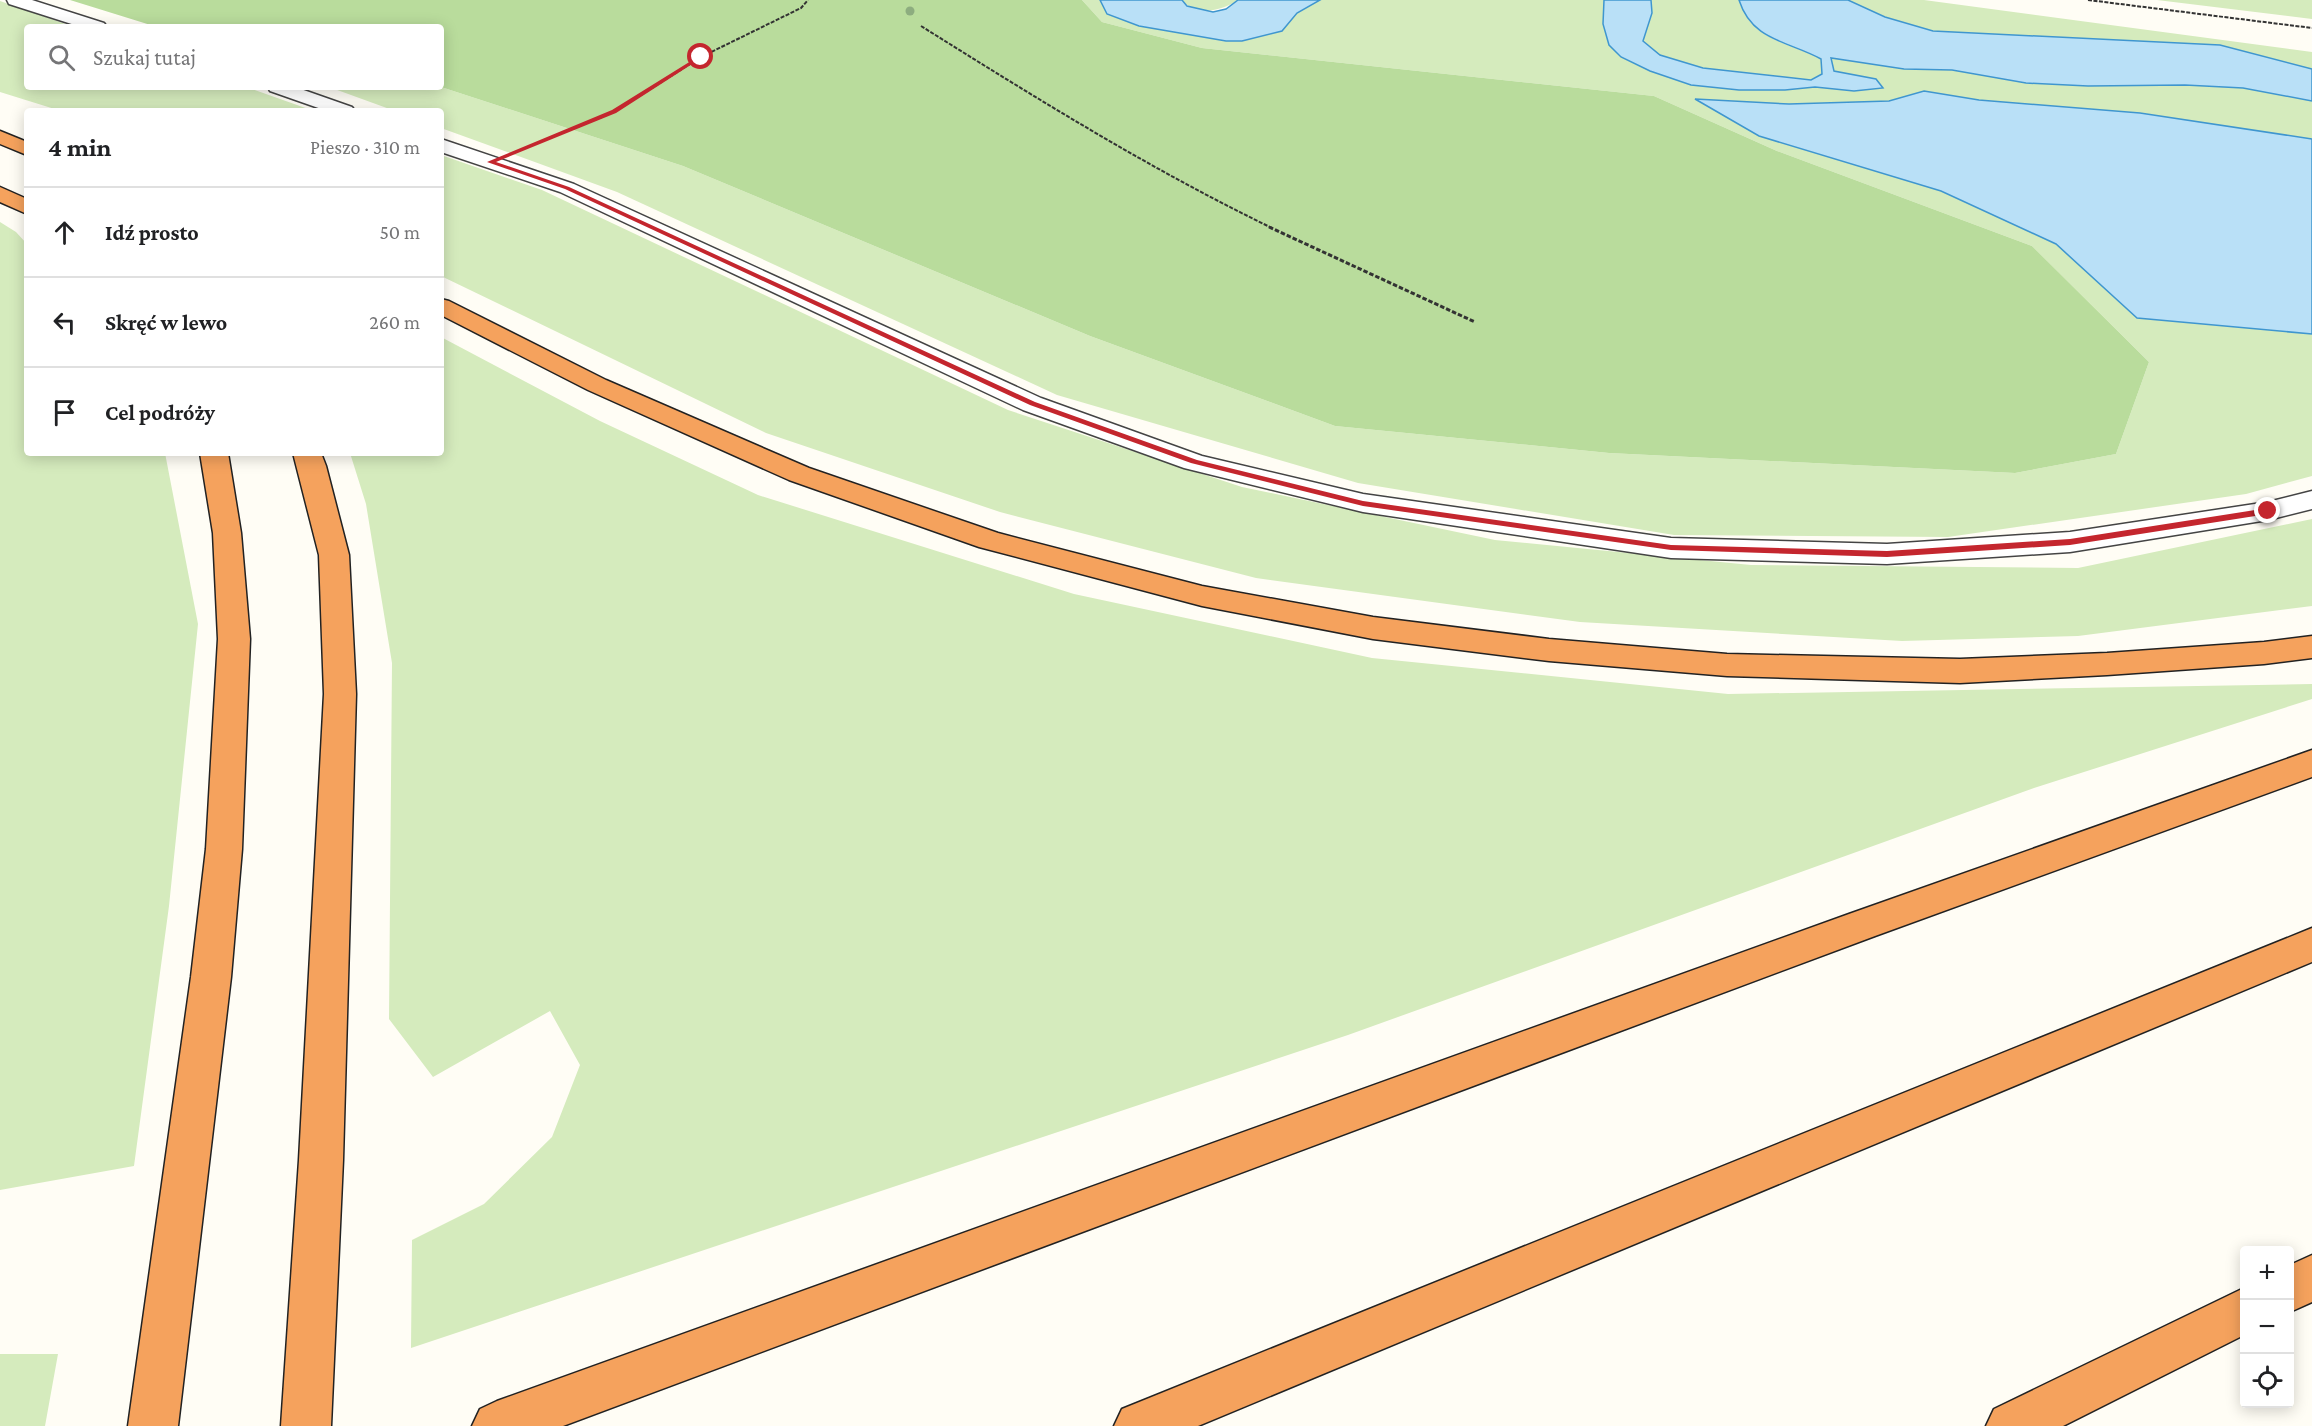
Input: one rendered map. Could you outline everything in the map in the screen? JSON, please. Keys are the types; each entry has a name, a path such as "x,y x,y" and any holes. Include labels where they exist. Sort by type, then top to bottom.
{"highway":[{"path":"0,137 24,148"},
{"path":"0,193 24,206"},
{"path":"444,308 597,385 799,474 944,525 989,540 1202,596 1372,628 1549,650 1727,665 1937,670 2107,664 2264,653 2312,647"},
{"path":"153,1426 224,849 234,639 227,533 214,456"},
{"path":"306,1426 321,1160 340,694 334,555 308,456"},
{"path":"497,1426 1851,929 2312,763"},
{"path":"1139,1426 2312,945"},
{"path":"2294,1287 2312,1278"},
{"path":"2011,1426 2240,1313"}],"lane":[{"path":"15,0 89,24"},
{"path":"286,90 337,108"},
{"path":"444,146 567,188 1032,404 1194,462 1363,504 1671,548 1887,554 2070,542 2268,511 2312,500"}],"path":[{"path":"490,162 614,112 701,57 801,8 808,0"},
{"path":"2088,0 2312,28"},
{"path":"921,26 1048,107 1173,178 1273,230 1475,322"}],"green space":[{"path":"70,0 1082,0 1102,22 1202,48 1654,96 1777,151 2032,246 2149,362 2116,454 2015,473 1609,453 1335,426 1090,336 683,166 444,88 444,24 147,24"},
{"path":"1082,0 1100,0 1108,14 1139,26 1226,41 1242,41 1282,31 1297,12 1320,0 1604,0 1603,24 1609,45 1650,71 1691,85 1739,90 1785,90 1815,87 1854,91 1876,79 1833,71 1831,58 1904,69 1952,70 2026,83 2243,88 2312,101 2312,139 2140,113 1979,100 1924,91 1889,101 1789,104 1696,99 1941,191 2056,244 2137,318 2312,334 2312,476 2246,494 1948,537 1674,535 1358,483 1057,395 617,192 444,129 444,108 387,108 337,90 444,90 444,88 683,166 1090,336 1335,426 1609,453 2015,473 2116,454 2149,362 2032,246 1777,151 1654,96 1202,48 1102,22"},
{"path":"1182,0 1238,0 1217,9 1202,10 1194,9"},
{"path":"1651,0 1739,0 1745,14 1762,32 1821,59 1822,74 1811,80 1703,68 1660,55 1643,41 1652,13"},
{"path":"1848,0 1924,0 2312,52 2312,69 2220,45 1933,31 1885,17"},
{"path":"2157,0 2312,0 2312,19"},
{"path":"0,1 65,24 24,24 24,90 254,90 306,108 51,108 0,92"},
{"path":"444,156 542,190 1008,410 1242,487 1495,540 1751,565 2078,568 2312,519 2312,606 2078,636 1902,641 1580,622 1256,578 1000,512 766,433 444,277"},
{"path":"0,222 16,232 24,241 24,456 166,456 198,624 169,906 134,1166 0,1190"},
{"path":"444,339 600,421 758,495 1074,594 1372,658 1728,694 2312,684 2312,699 2034,788 1348,1035 411,1348 412,1240 484,1204 552,1137 580,1065 550,1011 433,1077 389,1019 392,663 366,504 351,456 444,456"},
{"path":"0,1354 58,1354 45,1426 0,1426"}],"water":[{"path":"1100,0 1182,0 1187,6 1213,12 1226,9 1238,0 1320,0 1297,13 1282,31 1242,41 1226,41 1139,26 1107,14"},
{"path":"1604,0 1651,0 1652,13 1643,41 1660,55 1703,68 1811,80 1822,74 1821,59 1762,32 1745,14 1739,0 1848,0 1885,17 1933,31 2220,45 2312,69 2312,101 2243,88 2026,83 1952,70 1904,69 1831,58 1834,71 1876,79 1883,88 1854,91 1815,87 1785,90 1739,90 1691,85 1650,71 1621,57 1609,45 1603,24"},
{"path":"1924,91 1979,100 2140,113 2312,139 2312,334 2137,318 2056,244 1941,191 1759,136 1695,99 1789,104 1889,101"}],"route":[{"path":"701,57 614,112 490,162 567,188 1032,404 1194,462 1363,504 1671,548 1887,554 2070,542 2268,511"}]}
